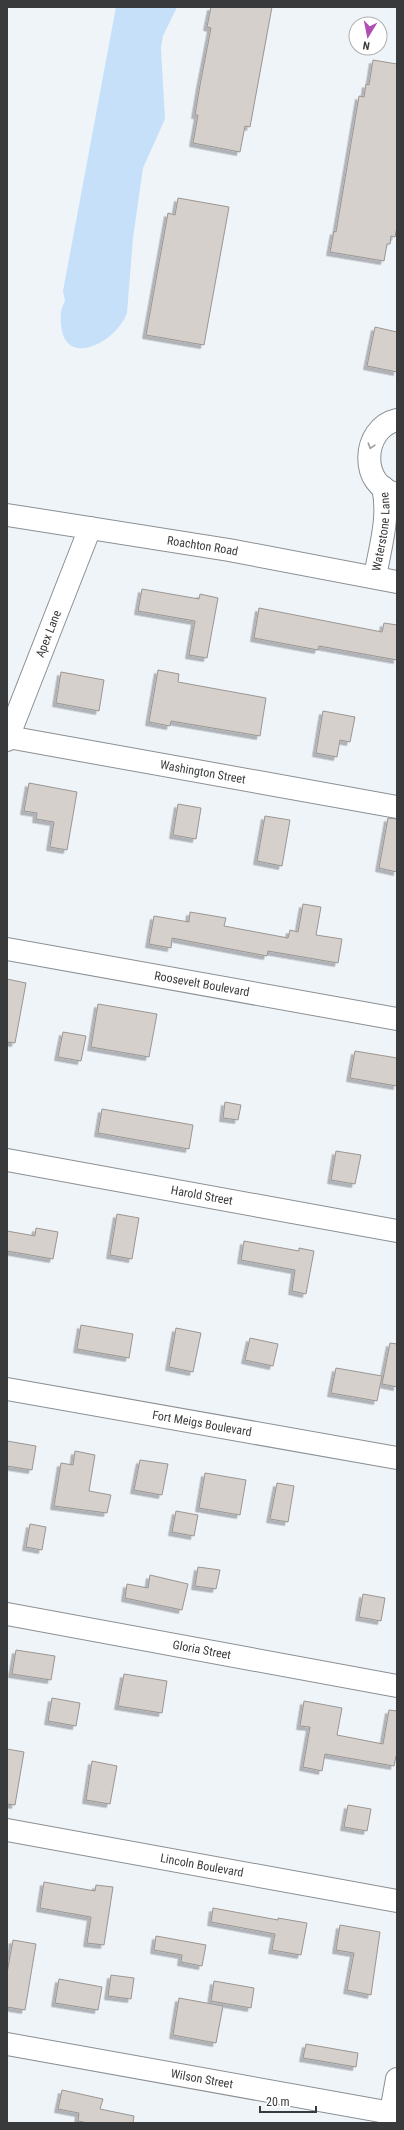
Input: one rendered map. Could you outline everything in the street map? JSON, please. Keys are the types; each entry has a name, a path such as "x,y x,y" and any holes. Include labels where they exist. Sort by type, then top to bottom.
{"street":[{"name":"Waterstone Lane","path":"375,577 385,518 386,503 390,490 374,477 369,464 369,451 373,438 381,428 397,420"},
{"name":"Roachton Road","path":"7,515 229,550 397,580"},
{"name":"Apex Lane","path":"8,738 90,528"},
{"name":"Washington Street","path":"8,738 397,807"},
{"name":"Roosevelt Boulevard","path":"7,948 397,1019"},
{"name":"Harold Street","path":"7,1160 397,1231"},
{"name":"Fort Meigs Boulevard","path":"7,1389 397,1458"},
{"name":"Gloria Street","path":"7,1614 397,1686"},
{"name":"Lincoln Boulevard","path":"7,1830 397,1900"},
{"name":"Wilson Street","path":"7,2044 392,2117"},
{"path":"392,2117 397,2079"}],"water":[{"path":"116,7 177,7 163,36 161,48 165,119 143,168 133,238 127,313 121,324 102,342 91,347 80,348 71,345 64,338 61,324 61,311 65,301 63,291"}],"building":[{"path":"211,7 272,7 250,127 245,126 240,152 193,143 198,115 195,115 211,28 207,27"},
{"path":"373,60 397,64 397,227 395,237 391,236 390,244 387,244 384,261 330,252 334,231 336,232 359,96 364,97 366,84 369,85"},
{"path":"178,198 229,207 204,345 146,335 168,213 175,215"},
{"path":"375,327 397,332 397,372 367,366"},
{"path":"142,589 199,599 200,594 218,598 207,658 189,655 195,621 138,611"},
{"path":"259,608 382,632 384,623 397,625 397,660 319,646 318,650 254,638"},
{"path":"158,670 179,674 178,682 266,698 260,736 171,721 170,726 149,722"},
{"path":"61,672 104,680 99,711 56,703"},
{"path":"323,711 355,717 350,742 340,740 337,757 316,753"},
{"path":"29,783 77,792 67,850 50,847 54,822 36,819 37,813 24,811"},
{"path":"178,804 201,808 196,839 173,835"},
{"path":"265,816 290,820 282,866 257,861"},
{"path":"388,818 397,819 397,872 379,868"},
{"path":"303,904 321,907 316,935 342,939 338,963 268,951 267,956 172,938 171,948 149,944 154,916 189,922 190,912 226,918 224,926 288,938 290,930 298,932"},
{"path":"7,979 26,983 15,1043 7,1042"},
{"path":"98,1004 157,1014 149,1057 91,1047"},
{"path":"63,1032 86,1036 81,1061 58,1057"},
{"path":"355,1051 397,1058 397,1086 350,1078"},
{"path":"225,1102 241,1105 238,1120 223,1118"},
{"path":"102,1109 193,1125 189,1149 98,1133"},
{"path":"336,1151 361,1155 355,1184 331,1180"},
{"path":"117,1214 139,1218 132,1259 110,1255"},
{"path":"36,1228 58,1232 53,1259 7,1251 7,1231 35,1236"},
{"path":"244,1241 299,1251 299,1248 314,1251 306,1294 292,1291 295,1270 241,1260"},
{"path":"81,1325 133,1334 129,1358 77,1349"},
{"path":"176,1328 201,1333 193,1372 169,1367"},
{"path":"250,1338 278,1344 273,1366 245,1360"},
{"path":"390,1343 397,1344 397,1387 382,1384"},
{"path":"336,1368 382,1376 377,1401 331,1393"},
{"path":"7,1441 36,1446 32,1470 7,1466"},
{"path":"75,1451 95,1455 89,1491 111,1495 107,1513 54,1506 61,1463 73,1465"},
{"path":"140,1460 168,1464 162,1495 134,1490"},
{"path":"205,1473 246,1480 240,1515 199,1508"},
{"path":"277,1483 294,1486 288,1522 270,1519"},
{"path":"176,1511 198,1515 194,1536 172,1532"},
{"path":"30,1524 46,1527 42,1550 26,1547"},
{"path":"198,1567 220,1570 216,1589 195,1586"},
{"path":"150,1575 188,1584 182,1610 125,1598 127,1584 148,1588"},
{"path":"363,1594 385,1598 381,1621 359,1617"},
{"path":"16,1650 55,1656 51,1680 12,1674"},
{"path":"124,1674 167,1681 162,1713 118,1706"},
{"path":"52,1698 80,1703 76,1726 48,1721"},
{"path":"304,1701 342,1708 337,1735 383,1744 389,1710 397,1711 397,1756 394,1766 325,1754 322,1771 303,1767 310,1727 300,1726"},
{"path":"7,1749 24,1752 15,1805 7,1804"},
{"path":"92,1761 117,1766 110,1804 86,1800"},
{"path":"348,1805 371,1809 367,1831 344,1827"},
{"path":"44,1882 95,1891 96,1885 113,1887 104,1945 87,1943 91,1917 40,1908"},
{"path":"213,1908 278,1920 278,1918 307,1923 301,1955 272,1950 275,1934 211,1922"},
{"path":"340,1925 380,1932 371,1995 347,1990 354,1953 336,1950"},
{"path":"156,1936 206,1945 202,1966 181,1962 182,1955 154,1950"},
{"path":"13,1940 36,1944 25,2010 7,2007 7,1973"},
{"path":"111,1975 134,1978 131,1999 108,1996"},
{"path":"59,1979 102,1987 98,2010 55,2003"},
{"path":"214,1981 254,1988 251,2008 211,2001"},
{"path":"179,1998 223,2006 216,2043 173,2035"},
{"path":"306,2044 358,2053 356,2067 303,2058"},
{"path":"62,2090 103,2099 100,2109 134,2116 133,2123 88,2123 78,2121 79,2113 58,2109"}]}
